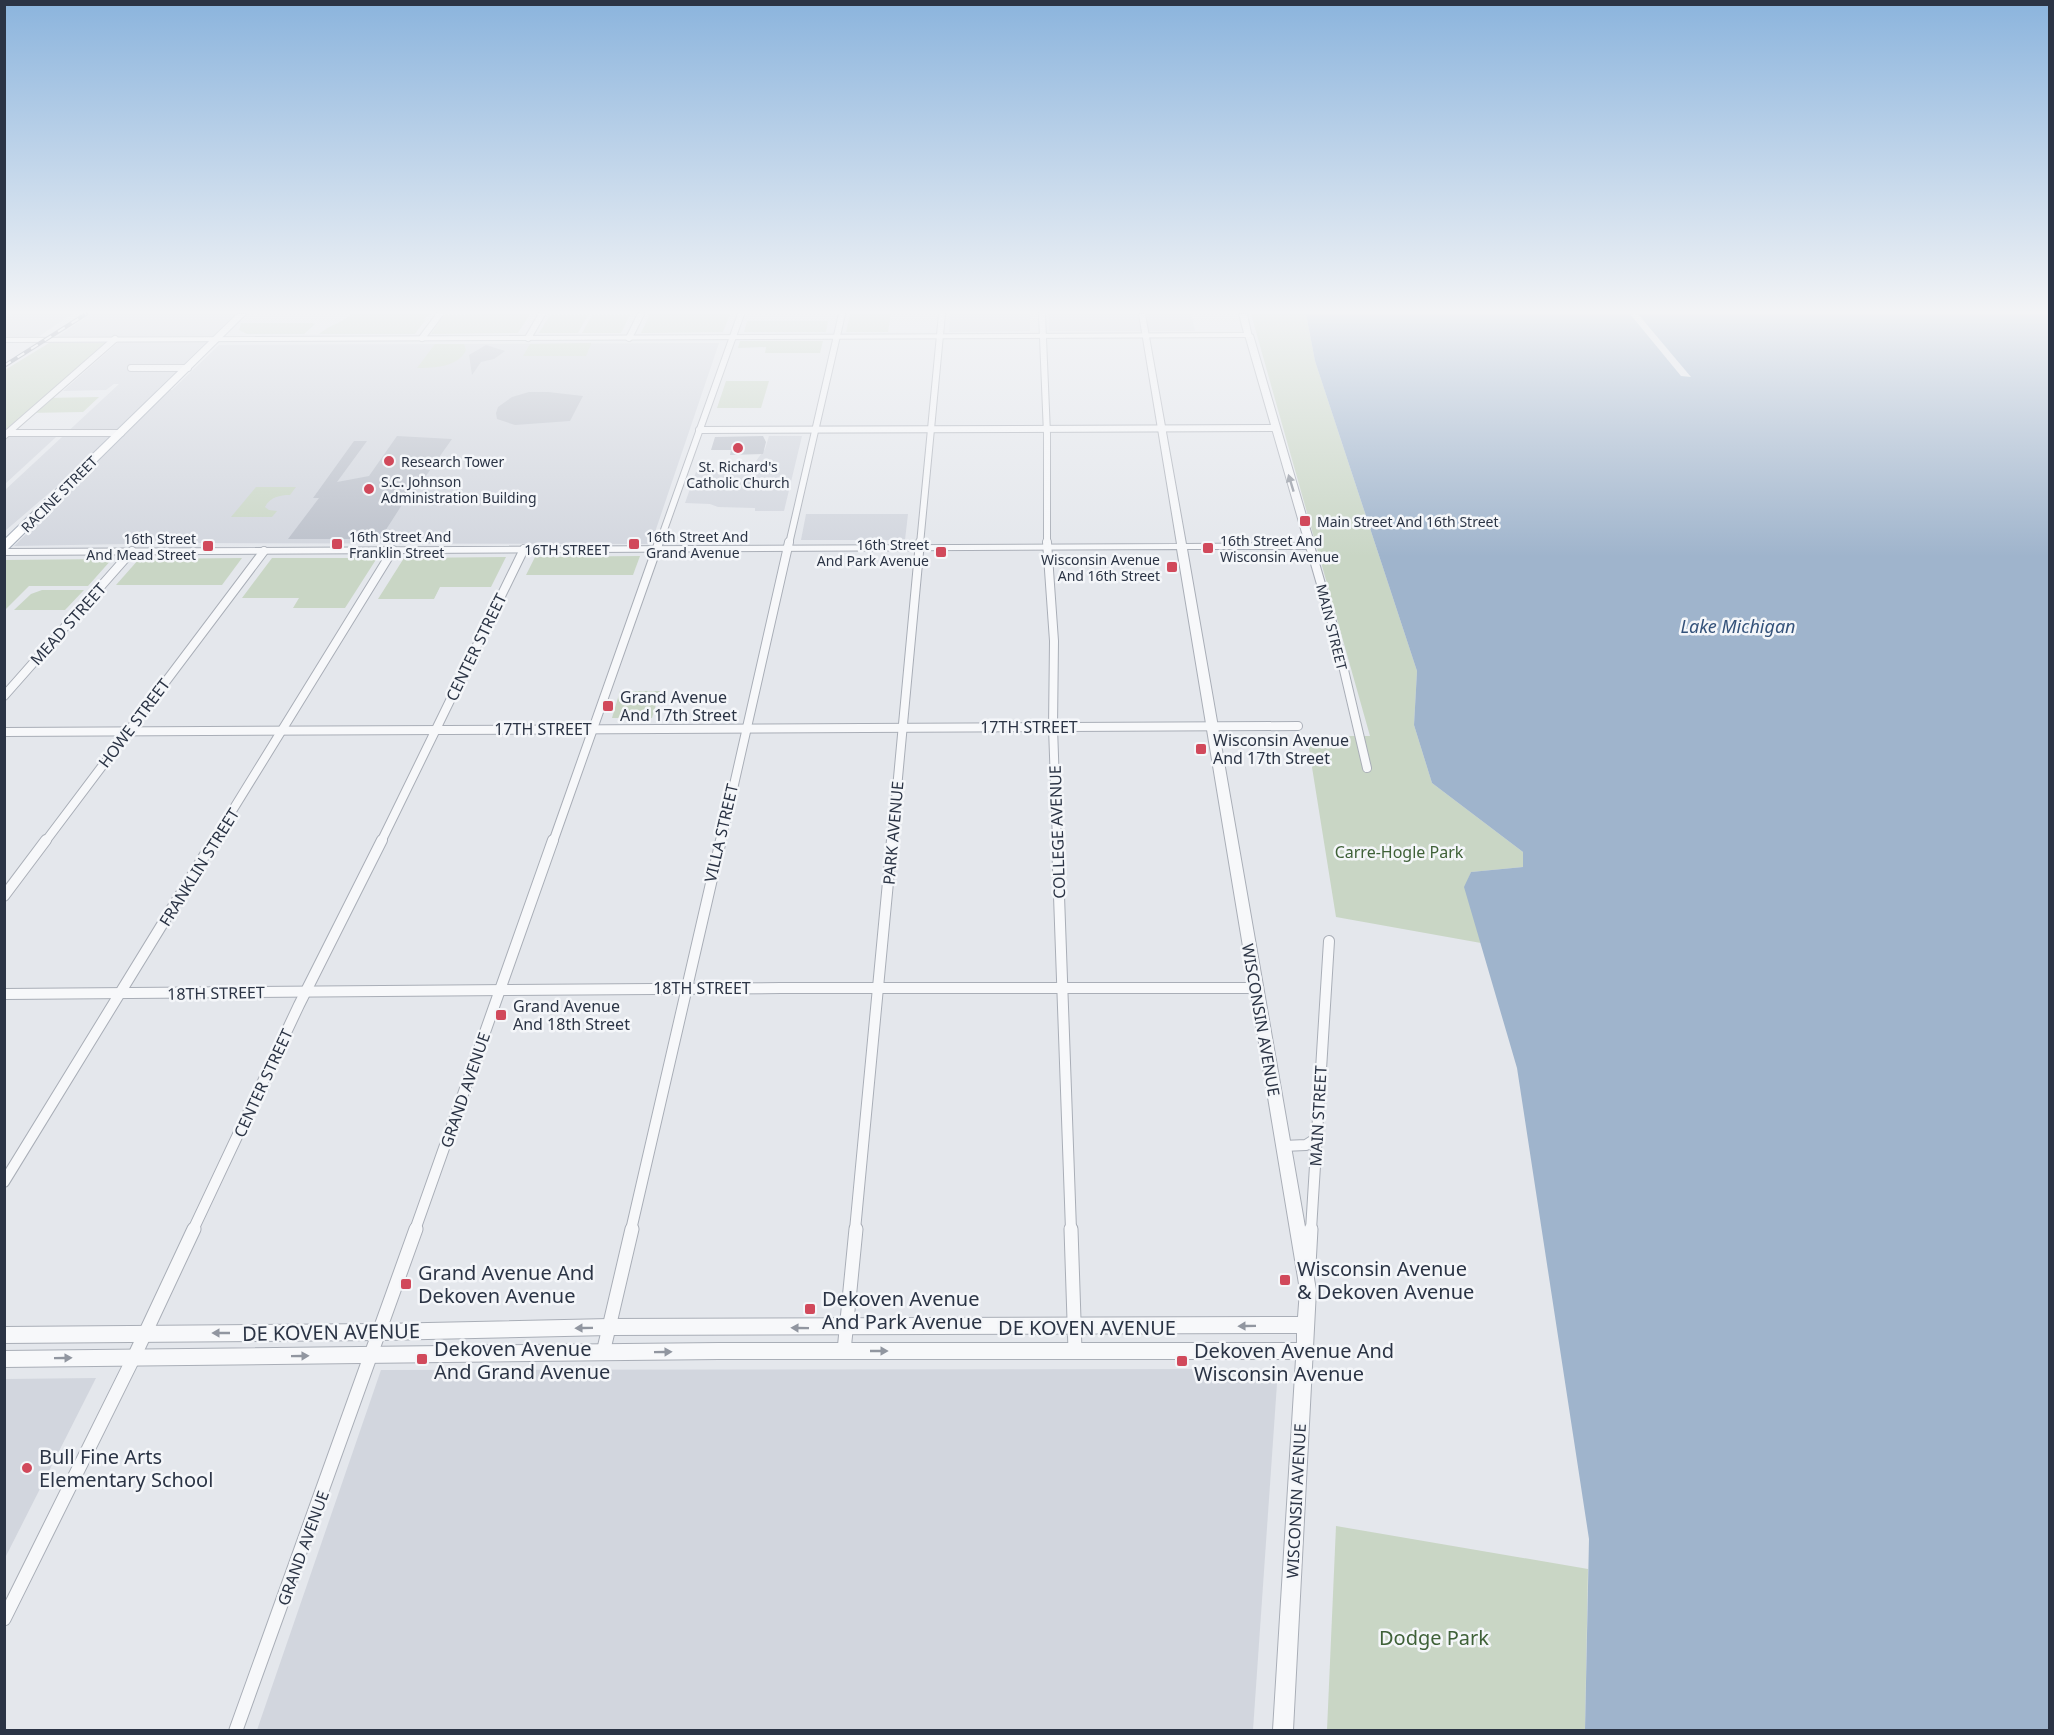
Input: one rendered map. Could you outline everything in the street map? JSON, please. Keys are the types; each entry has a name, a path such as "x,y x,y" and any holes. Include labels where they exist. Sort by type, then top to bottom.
{"main road":[{"name":"RACINE STREET","path":"4,547 160,395"},
{"path":"4,534 45,501 59,494"}],"street":[{"path":"6,434 51,395"},
{"name":"GRAND AVENUE","path":"236,1731 373,1356 499,992 712,395"},
{"name":"VILLA STREET","path":"603,1353 823,395"},
{"name":"PARK AVENUE","path":"844,1351 934,395"},
{"name":"COLLEGE AVENUE","path":"1045,395 1047,548 1054,641 1053,727 1075,1350"},
{"name":"WISCONSIN AVENUE","path":"1156,395 1308,1290 1283,1731"},
{"name":"MAIN STREET","path":"1266,395 1336,636 1367,768"},
{"path":"699,430 1275,428"},
{"path":"6,434 121,433"},
{"name":"16TH STREET","path":"4,552 1310,546"},
{"name":"CENTER STREET","path":"4,1619 134,1357 306,991 343,921 524,549"},
{"name":"FRANKLIN STREET","path":"4,1182 393,550"},
{"name":"MEAD STREET","path":"4,696 132,551"},
{"name":"HOWE STREET","path":"4,896 264,551"},
{"name":"17TH STREET","path":"4,732 1298,726"},
{"name":"MAIN STREET","path":"1308,1290 1329,941"},
{"name":"18TH STREET","path":"4,994 1256,988"},
{"path":"1283,1146 1306,1145 1317,1138"},
{"name":"DE KOVEN AVENUE","path":"4,1335 609,1328 1305,1325"},
{"name":"DE KOVEN AVENUE","path":"4,1359 844,1351 1304,1351"}],"shaded area":[{"path":"107,395 701,395 651,544 185,543 14,546 84,477 69,476 5,531 5,490"},
{"path":"769,436 802,436 784,511 755,511 755,508 685,503 696,472 740,472 741,469 750,469 765,449"},
{"path":"5,437 56,437 5,484"},
{"path":"806,514 908,514 905,540 801,540"},
{"path":"1278,1369 1253,1730 257,1730 381,1370"},
{"name":"Bull Fine Arts Elementary School","path":"96,1378 5,1558 5,1379"}],"green space":[{"path":"5,395 47,395 44,398 99,397 83,412 25,413 5,430"},
{"path":"721,395 765,395 761,408 717,408"},
{"name":"Carre-Hogle Park","path":"1274,395 1326,395 1417,671 1414,725 1432,783 1523,852 1523,867 1471,872 1465,887 1481,943 1336,917 1307,736 1370,736"},
{"path":"256,487 296,487 290,495 276,497 267,504 265,507 269,510 277,511 272,517 231,517"},
{"path":"640,556 633,575 526,575 535,557"},
{"path":"506,557 491,587 440,587 434,599 378,599 404,558"},
{"path":"242,558 222,585 116,585 139,559"},
{"path":"272,558 377,558 345,608 293,608 299,598 242,598"},
{"path":"112,559 88,586 29,586 5,610 5,560"},
{"path":"42,590 84,590 65,610 14,610 31,594"},
{"path":"620,691 660,691 652,718 612,718"},
{"name":"Dodge Park","path":"1336,1526 1588,1569 1585,1730 1327,1730"}],"water":[{"name":"Lake Michigan","path":"1326,395 2049,395 2049,1730 1585,1730 1589,1539 1517,1068 1464,887 1471,872 1523,867 1523,852 1432,783 1414,725 1417,671"}],"building":[{"path":"519,395 583,396 570,421 515,425 497,419 496,413 498,407"},
{"name":"S.C. Johnson Administration Building","path":"397,436 452,439 411,497 407,497 380,539 288,539 319,498 313,498 354,441 367,441 337,482 369,476"},
{"name":"St. Richard's Catholic Church","path":"763,436 766,442 763,454 730,455 731,450 711,450 715,437"}],"place":[{"name":"St. Richard's Catholic Church","path":"738,448"},
{"name":"Research Tower","path":"389,461"},
{"name":"S.C. Johnson Administration Building","path":"369,489"},
{"name":"Main Street And 16th Street","path":"1305,521"},
{"name":"16th Street And Franklin Street","path":"337,544"},
{"name":"16th Street And Grand Avenue","path":"634,544"},
{"name":"16th Street And Mead Street","path":"208,546"},
{"name":"16th Street And Wisconsin Avenue","path":"1208,548"},
{"name":"16th Street And Park Avenue","path":"941,552"},
{"name":"Wisconsin Avenue And 16th Street","path":"1172,567"},
{"name":"Grand Avenue And 17th Street","path":"608,706"},
{"name":"Wisconsin Avenue And 17th Street","path":"1201,749"},
{"name":"Grand Avenue And 18th Street","path":"501,1015"},
{"name":"Wisconsin Avenue & Dekoven Avenue","path":"1285,1280"},
{"name":"Grand Avenue And Dekoven Avenue","path":"406,1284"},
{"name":"Dekoven Avenue And Park Avenue","path":"810,1309"},
{"name":"Dekoven Avenue And Grand Avenue","path":"422,1359"},
{"name":"Dekoven Avenue And Wisconsin Avenue","path":"1182,1361"},
{"name":"Bull Fine Arts Elementary School","path":"27,1468"}]}
